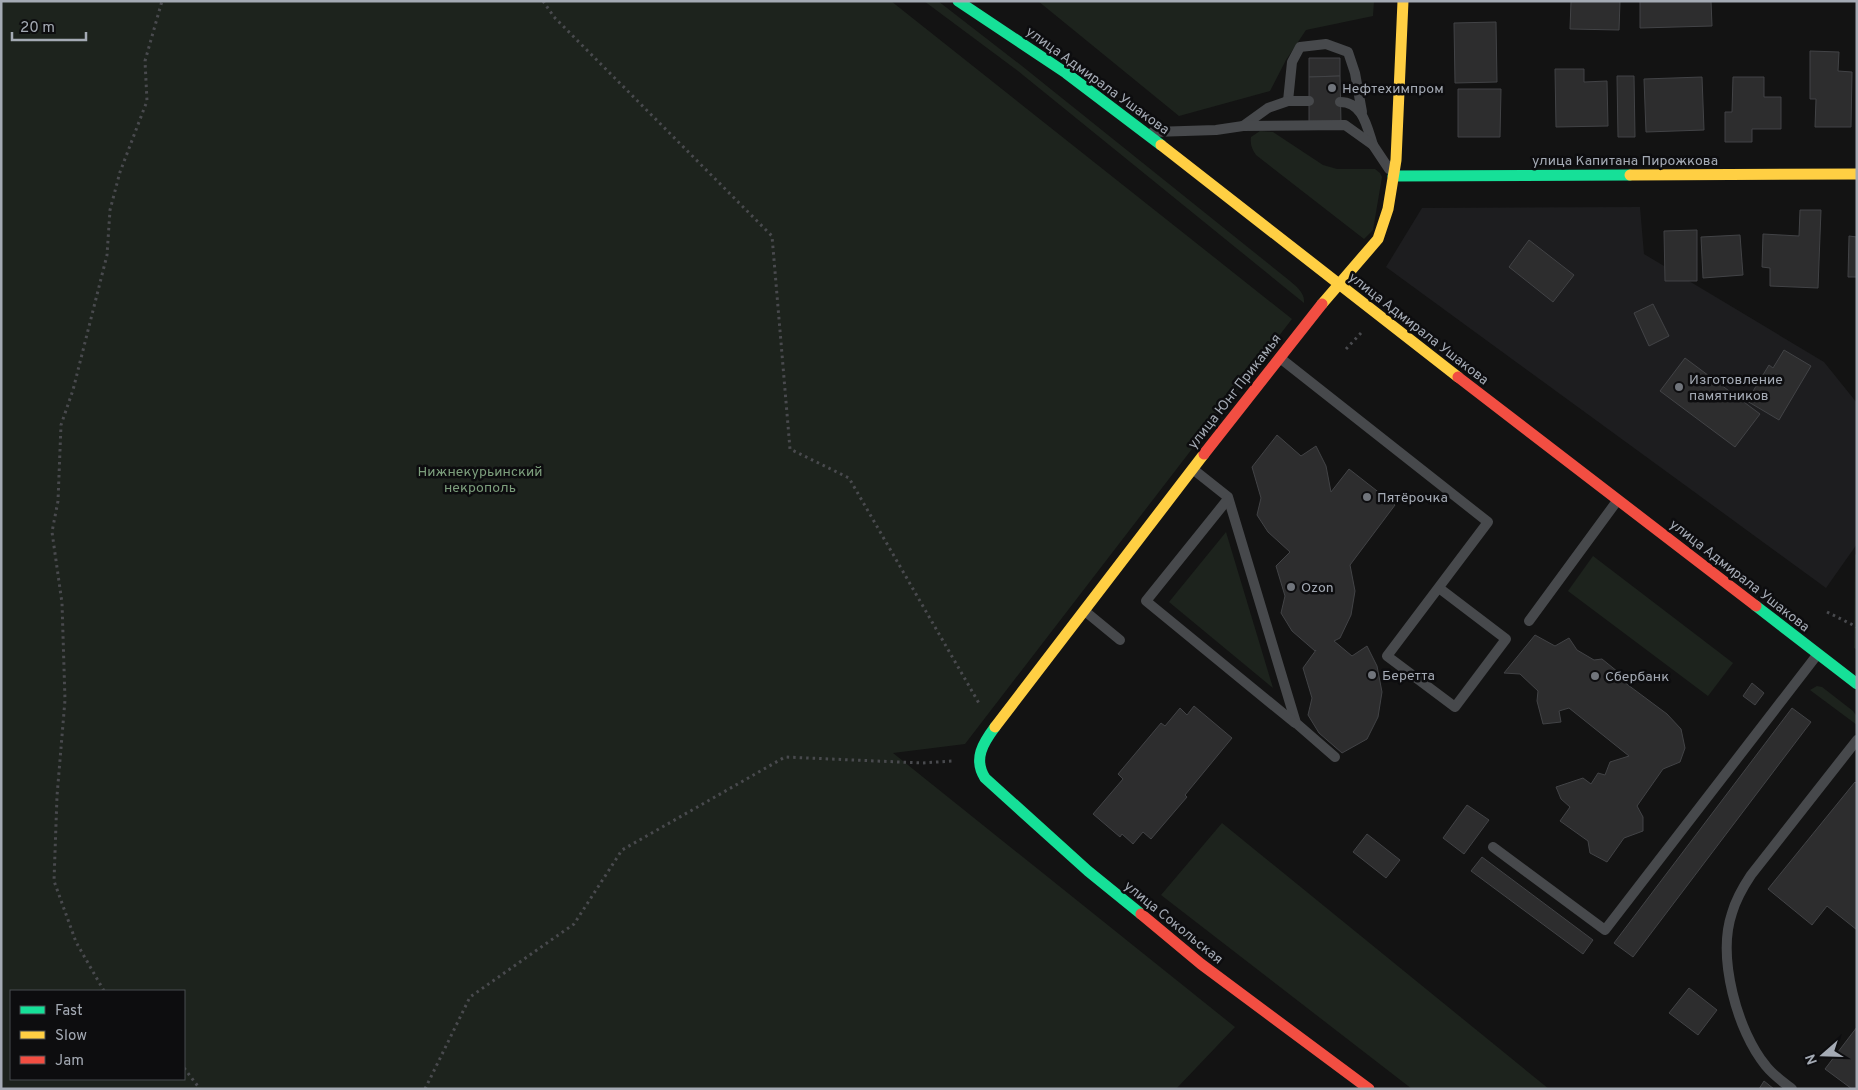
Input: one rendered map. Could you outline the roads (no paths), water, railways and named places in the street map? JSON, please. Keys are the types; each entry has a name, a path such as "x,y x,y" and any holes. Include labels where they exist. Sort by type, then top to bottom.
{"street":[{"name":"улица Адмирала Ушакова","path":"958,1 1066,73 1146,132 1339,285 1857,684"},
{"name":"улица Юнг Прикамья","path":"979,760 982,746 1084,611 1279,358 1378,239 1389,210 1394,176 1403,1"},
{"path":"989,7 1066,73"},
{"name":"улица Капитана Пирожкова","path":"1394,176 1857,174"},
{"name":"улица Сокольская","path":"979,760 981,773 985,778 1088,871 1201,964 1369,1089"}],"lane":[{"path":"1288,101 1292,62 1300,47 1326,44 1348,52 1355,73 1362,112 1373,145 1394,176"},
{"path":"1243,126 1268,108 1288,101 1309,102"},
{"path":"1340,102 1349,102 1362,112"},
{"path":"1146,132 1216,130 1243,126 1345,125 1373,145"},
{"path":"1279,358 1488,522 1388,656 1455,707 1506,639 1439,588"},
{"path":"1193,469 1228,497 1296,723"},
{"path":"1228,499 1146,600 1335,757"},
{"path":"1529,621 1618,500"},
{"path":"1084,611 1120,640"},
{"path":"1493,847 1605,930 1818,654"},
{"path":"1792,1089 1766,1067 1754,1050 1740,1022 1732,996 1728,968 1727,939 1731,915 1740,892 1751,875 1857,740"}],"place":[{"name":"Нефтехимпром","path":"1332,88"},
{"name":"Изготовление памятников","path":"1679,387"},
{"name":"Пятёрочка","path":"1367,497"},
{"name":"Ozon","path":"1291,587"},
{"name":"Беретта","path":"1372,675"},
{"name":"Сбербанк","path":"1595,676"}],"park label":[{"name":"Нижнекурьинский некрополь","path":"480,480"}]}
